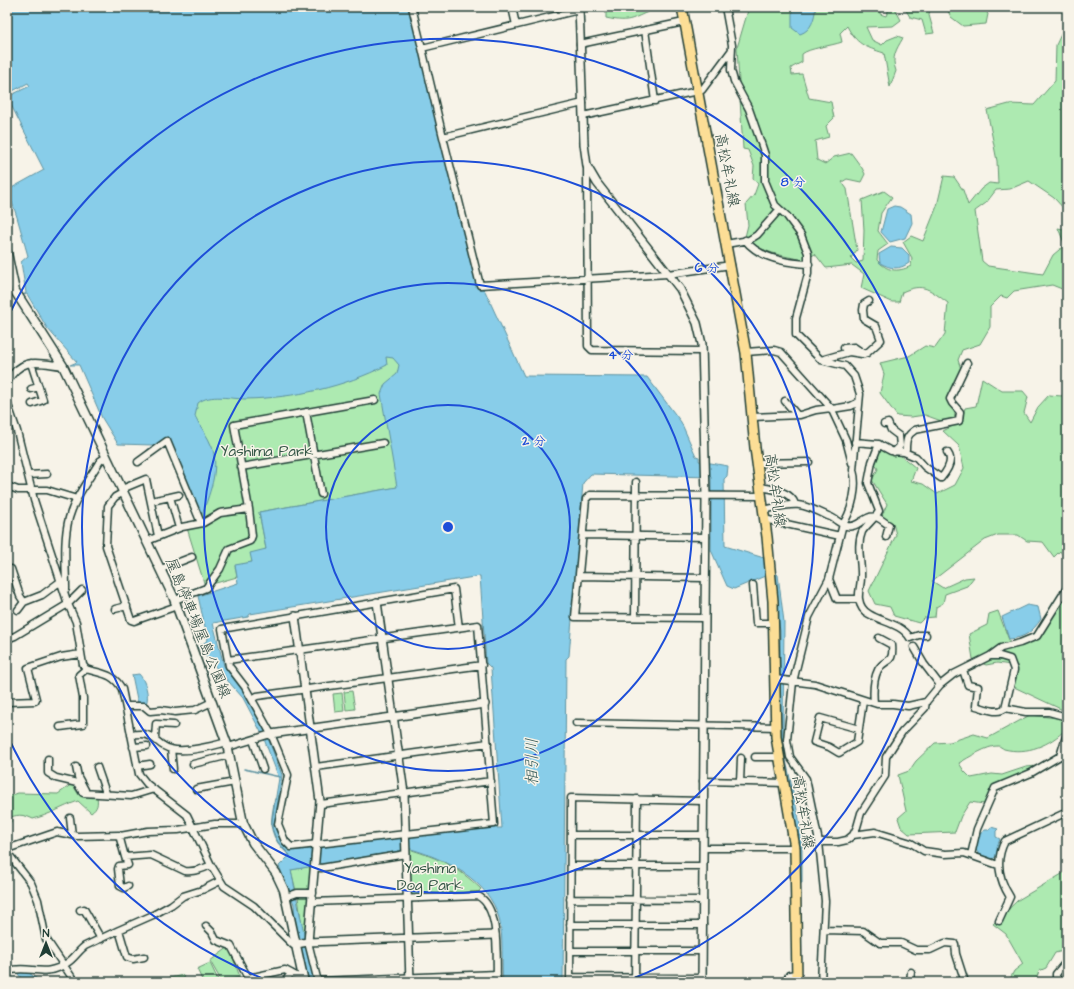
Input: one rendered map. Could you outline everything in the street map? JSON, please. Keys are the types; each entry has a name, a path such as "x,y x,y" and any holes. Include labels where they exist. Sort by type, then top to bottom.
{"main road":[{"name":"高松牟礼線","path":"682,7 746,352 774,623 776,727 779,757 785,783 795,848 797,978"},
{"name":"屋島停車場屋島公園線","path":"7,253 15,291 63,366 176,603 228,748 244,824 253,843 276,872 288,896 303,979"}],"street":[{"path":"412,7 480,285 668,274 730,265"},
{"path":"512,7 516,25"},
{"path":"725,7 731,37 731,70 734,81 749,109 765,155 765,181 771,198 779,210 787,216 801,235 808,254 809,264 806,284 796,318 796,335 800,341 821,360 845,366 850,370 854,376 860,394 853,470"},
{"path":"422,48 579,8 583,116 587,166 588,346 592,350 702,351"},
{"path":"580,44 684,22"},
{"path":"645,30 655,100"},
{"path":"583,116 702,90 732,51"},
{"path":"443,137 583,103"},
{"path":"587,166 603,192 680,289 697,323 702,351 705,456 708,496 705,578 703,725 703,781 703,801 703,925 702,980 570,979 571,798 703,801"},
{"path":"726,244 745,240 757,235 779,210"},
{"path":"745,240 750,246 763,254 790,262 809,264"},
{"path":"821,360 849,352 864,354 868,353 881,340 876,326 864,320 864,304 869,301"},
{"path":"844,348 854,347 864,354"},
{"path":"746,352 774,350 781,352 832,409 846,440 856,478 848,518 843,524 829,579 809,617 793,682 787,740 788,749 794,764 806,779 819,842 825,901 825,930 821,982"},
{"path":"31,362 39,387 46,399 32,404"},
{"path":"7,382 18,367 31,362 63,366"},
{"path":"904,452 909,433 915,430 959,421 960,412 952,404 950,399 967,363"},
{"path":"31,389 39,387"},
{"path":"158,536 146,479 123,491 115,497 108,506 106,546 131,620 134,622 206,588 220,569 229,549 250,541 252,536 234,425 375,400"},
{"path":"786,401 797,415"},
{"path":"7,402 9,416 32,490 62,581 68,604 76,622 83,665 86,669 102,672 114,678 122,689 133,748 141,778 184,812 220,882 232,893 254,906 293,945 308,942 495,935"},
{"path":"753,417 797,415 816,410 851,406 859,402"},
{"path":"306,412 321,494"},
{"path":"884,424 888,423 891,430 899,436 900,446 894,452"},
{"path":"138,462 167,441 201,523"},
{"path":"855,442 863,441 879,444 894,452 904,452 916,457 925,467 941,478 950,463 947,452"},
{"path":"241,467 383,443"},
{"path":"879,444 872,462 868,483 871,494 879,511 876,517 863,530 860,538 861,578 859,599 862,609 867,613 898,627 908,634 910,638 918,634 926,635"},
{"path":"66,595 66,535 69,518 77,499 100,461 106,457"},
{"path":"757,463 809,462"},
{"path":"28,475 46,474"},
{"path":"635,617 636,482"},
{"path":"7,486 18,490 47,490 77,499"},
{"path":"760,487 776,490 786,494 794,500 795,504"},
{"path":"705,618 576,616 586,499 590,494 762,496"},
{"path":"151,501 179,495"},
{"path":"170,497 179,528"},
{"path":"764,515 795,504 811,508 843,524 853,526 870,517 876,517 889,525 886,537"},
{"path":"147,541 179,528 201,523 220,513 248,509"},
{"path":"764,515 840,536"},
{"path":"583,536 706,537"},
{"path":"161,569 192,558"},
{"path":"11,569 20,596 24,602"},
{"path":"579,576 705,578"},
{"path":"829,579 837,599 859,599"},
{"path":"18,610 24,602 42,595 62,581"},
{"path":"753,585 756,623 774,623"},
{"path":"228,660 460,628 478,625 494,824 317,846 291,847 285,841 278,824 288,775 246,687 229,666 222,629 454,588 460,628"},
{"path":"853,836 861,813 885,776 886,756 902,732 925,708 926,702 940,684 990,656 1001,648 1020,643 1037,636 1067,588"},
{"path":"7,639 16,636 68,604 82,590"},
{"path":"377,602 404,793 410,980"},
{"path":"116,609 127,606"},
{"path":"294,616 321,804 308,942 318,982 410,980 497,974"},
{"path":"874,704 873,687 879,668 892,659 893,656 892,645 879,638"},
{"path":"914,646 924,664 940,684"},
{"path":"7,702 35,701 36,699 28,668 61,657 81,654"},
{"path":"990,656 1000,656 1010,659 1013,664 1014,670 1005,708"},
{"path":"252,699 257,696 482,665"},
{"path":"60,727 83,724 83,698 79,676 86,669"},
{"path":"963,670 968,685 978,687 976,706 997,711 1005,708 1026,712 1049,712 1067,716"},
{"path":"776,679 816,684 874,704 908,706 926,702"},
{"path":"859,729 820,718 814,742 829,747 839,753 857,742 864,701"},
{"path":"126,706 144,706 150,711 161,710 176,712 195,710 212,702"},
{"path":"193,764 228,748 260,737 485,704"},
{"path":"576,723 776,727"},
{"path":"155,738 156,724 174,725"},
{"path":"971,855 977,829 994,788 1031,773 1060,756 1067,733"},
{"path":"131,735 146,735 155,738 162,745 171,749 228,748"},
{"path":"253,740 257,760 263,769"},
{"path":"316,767 488,743"},
{"path":"133,748 147,746"},
{"path":"171,749 173,769"},
{"path":"755,756 779,757"},
{"path":"740,782 741,758"},
{"path":"48,759 48,773 56,778 77,783 83,793 106,793 131,796 154,789"},
{"path":"137,766 150,764"},
{"path":"76,767 78,777 86,793"},
{"path":"97,767 106,793"},
{"path":"321,804 491,781"},
{"path":"703,781 785,783"},
{"path":"196,789 235,782"},
{"path":"635,980 637,799"},
{"path":"999,921 1010,897 1001,880 998,865 1005,841 1067,812"},
{"path":"70,818 72,835"},
{"path":"7,849 57,832 72,835 120,836 148,831 168,831 215,824 244,824"},
{"path":"819,842 838,842 847,840 853,836 875,832 911,843 924,851 940,853 957,852 971,855 998,865"},
{"path":"571,835 703,835"},
{"path":"120,836 128,865 119,866 120,886 124,888 128,886"},
{"path":"703,848 795,848"},
{"path":"7,852 31,883 38,900 46,939 75,982"},
{"path":"315,866 406,852"},
{"path":"125,856 151,855 185,871 191,872 211,865"},
{"path":"571,866 703,866"},
{"path":"7,972 32,969 40,972 48,972 63,966 77,956 80,949 85,946 153,915 183,896 220,882"},
{"path":"288,896 297,893 313,893"},
{"path":"312,902 478,896 490,910 495,935 497,982"},
{"path":"570,899 703,900"},
{"path":"80,910 84,909 101,939"},
{"path":"570,925 703,925"},
{"path":"206,926 212,932 216,940 231,946 248,978 285,970 303,979"},
{"path":"119,930 127,956 133,959 144,957"},
{"path":"825,930 863,931 880,943 901,943 916,950 930,950 945,943 956,944 956,954 965,982"},
{"path":"570,951 702,951"},
{"path":"1061,982 1056,977 1056,974 1067,961"},
{"path":"910,982 911,972"},
{"path":"285,982 291,973"},
{"path":"786,982 789,975 797,978"}],"green space":[{"path":"606,7 656,7 656,9 632,19 615,20 606,18"},
{"path":"749,7 880,7 880,14 886,16 890,7 894,7 901,20 893,26 866,27 872,40 882,45 887,40 897,36 903,38 895,54 894,62 896,71 890,87 884,53 871,49 862,44 854,37 847,26 840,33 842,42 805,52 802,54 802,62 791,68 792,75 802,74 809,98 831,102 834,118 826,126 829,137 815,141 817,160 825,164 834,157 851,153 865,174 861,182 847,179 842,182 847,189 857,250 851,258 856,263 863,261 864,230 862,200 884,191 892,197 881,213 878,231 888,244 878,251 877,260 888,269 892,270 901,270 911,266 912,258 903,242 911,236 923,241 937,206 944,176 954,177 963,190 968,205 981,189 989,183 998,184 997,161 987,110 1009,104 1034,105 1055,81 1056,45 1064,28 1064,16 1067,13 1067,212 1054,198 1029,181 1010,189 996,190 986,203 975,211 982,261 988,266 1043,274 1053,255 1065,245 1058,228 1067,230 1067,291 1052,285 1014,291 1007,298 1001,296 990,307 990,327 980,344 962,350 958,360 961,369 948,398 955,414 954,420 941,421 925,415 911,417 897,416 880,393 884,374 880,363 909,356 925,346 935,348 945,334 948,303 931,291 921,288 910,289 902,292 899,302 892,302 861,288 864,274 852,265 826,268 815,254 805,260 781,255 758,247 745,237 748,225 746,204 754,195 758,184 753,178 754,166 748,150 743,149 737,48"},
{"path":"904,7 930,7 929,15 934,33 926,34 922,20 910,17"},
{"path":"946,7 982,7 988,14 986,24 963,26 951,17"},
{"name":"Yashima Park","path":"385,356 395,358 400,366 398,487 259,512 266,549 252,562 235,566 237,577 205,586 187,528 201,522 190,422 198,396"},
{"path":"982,378 1002,391 1023,391 1028,397 1024,413 1030,422 1038,407 1049,395 1062,396 1067,388 1067,561 1060,551 1054,557 1043,542 1027,541 1018,535 998,535 985,540 932,581 943,588 965,578 974,577 967,586 945,594 943,603 936,607 935,617 924,618 919,623 894,616 890,607 875,604 869,591 896,535 893,523 881,518 887,504 872,480 878,469 874,462 881,448 900,455 916,468 911,481 923,484 937,494 955,485 964,468 959,446 943,431 960,420 965,408 976,406"},
{"path":"1067,597 1067,712 1014,687 1018,666 997,663 986,665 973,659 969,634 987,625 989,614 998,611 1012,648 1031,642 1041,634"},
{"path":"352,691 355,709 346,710 344,692"},
{"path":"342,693 344,711 335,712 333,694"},
{"path":"1030,715 1066,719 1066,729 1053,740 1030,750 1013,751 999,746 994,746 978,752 959,763 971,778 992,774 1002,775 1026,767 1037,766 992,787 984,804 970,802 961,816 955,832 909,834 901,827 898,818 906,811 898,775 909,771 916,761 935,743 950,742 974,734 988,738"},
{"path":"72,784 79,795 97,795 97,806 91,813 78,801 33,819 22,815 11,817 11,822 7,825 7,797 18,793 58,794"},
{"name":"Yashima Dog Park","path":"409,849 448,864 464,874 481,889 479,891 481,895 414,896 411,894"},
{"path":"312,866 309,890 296,891 291,870"},
{"path":"1067,871 1067,950 1055,953 1046,968 1039,971 1037,977 1038,982 991,982 1010,979 1014,971 1023,964 1006,934 993,924 1018,900"},
{"path":"298,897 308,897 306,935 303,935"},
{"path":"229,947 240,977 228,980 228,982 222,982 210,961"},
{"path":"210,963 219,982 203,982 197,969"},
{"path":"183,975 186,982 162,982 161,980"}],"water":[{"name":"相引川","path":"7,7 410,7 478,289 483,289 485,291 524,376 647,377 681,422 696,456 699,457 699,461 728,466 727,476 724,479 725,546 764,558 765,564 778,575 784,622 783,733 785,756 799,819 802,845 802,883 799,883 780,745 780,631 773,582 765,576 734,589 727,586 711,550 711,477 591,474 583,483 569,656 566,659 563,982 503,982 501,926 494,905 486,893 476,882 451,865 411,849 291,870 305,940 316,982 308,982 295,922 294,904 279,866 290,855 278,843 271,826 279,778 262,734 243,698 198,647 208,640 198,596 238,583 235,565 252,562 250,553 266,549 259,512 397,487 381,394 385,384 397,374 399,365 393,358 386,357 387,365 371,373 318,390 300,394 264,398 246,399 215,397 208,398 198,403 195,416 212,447 215,465 212,482 201,517 168,439 137,459 153,445 118,444 102,418 79,365 70,365 77,362 47,328 27,294 23,295 26,293 21,262 28,256 8,190 44,170 7,97 30,86 28,83 7,94","holes":["480,576 486,663 491,668 502,828 496,828 496,826 292,851 281,842 274,826 282,775 266,733 247,696 224,666 213,623 248,617 250,614"]},
{"path":"798,7 816,7 810,27 800,34 792,28 792,13"},
{"path":"894,206 900,207 911,214 912,223 905,238 890,242 881,232 887,209"},
{"path":"891,247 902,248 909,255 909,263 902,267 895,268 888,267 880,263 879,254"},
{"path":"1027,605 1038,607 1041,619 1028,633 1020,637 1009,639 1002,617"},
{"path":"139,674 146,688 146,704 138,704 132,675"},
{"path":"991,827 998,829 996,831 996,837 1000,839 997,847 998,856 992,859 980,855 975,849 977,839 980,837 980,834 985,830 989,830"},
{"path":"17,973 29,973 41,982 25,982"}],"waterway":[{"path":"244,769 280,777"},
{"path":"275,799 272,817 272,830 278,842 290,856"}]}
